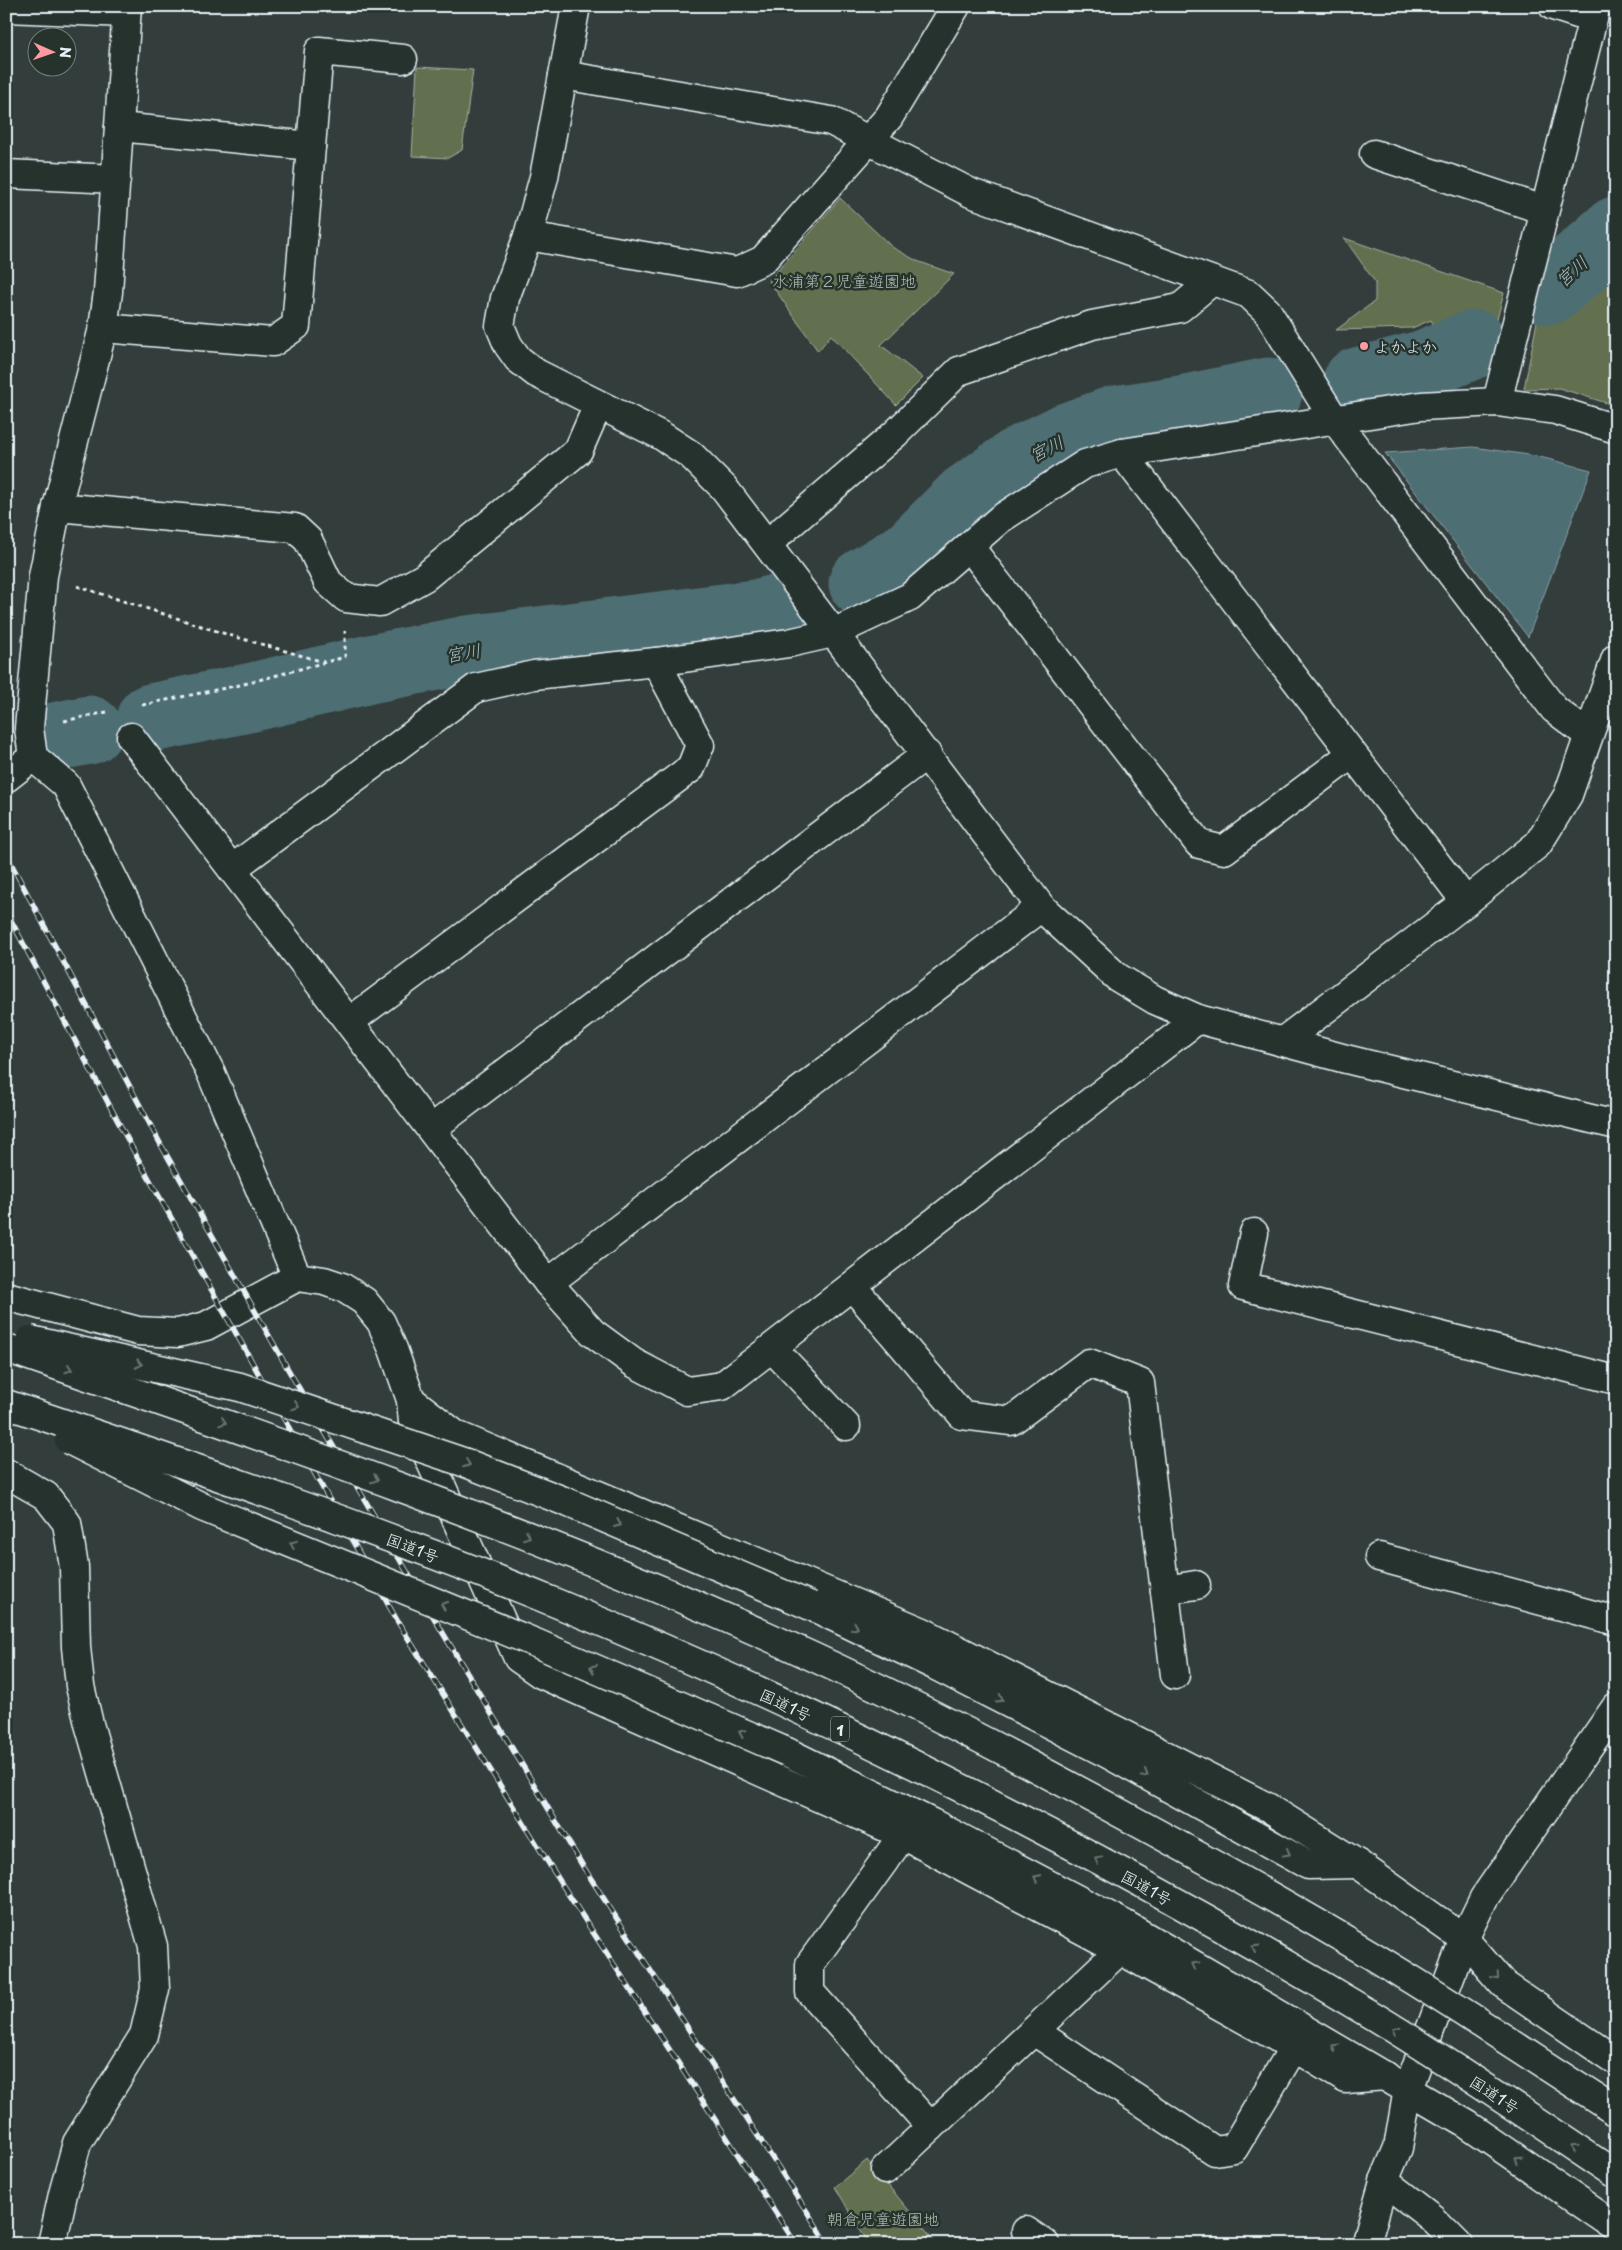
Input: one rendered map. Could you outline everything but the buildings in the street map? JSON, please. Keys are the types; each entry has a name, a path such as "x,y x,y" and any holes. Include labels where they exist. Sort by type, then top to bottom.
{"main road":[{"path":"576,6 544,177 528,236 505,298 500,326 508,345 518,359 536,373 662,436 692,455 724,488 1041,907 1117,977 1155,1000 1198,1019 1282,1042 1616,1125"},
{"path":"528,236 737,272 763,260 889,117 956,6"},
{"path":"1497,402 1595,13 1552,6"},
{"path":"6,8 126,9 108,292 103,328 57,507 43,576 29,728 33,757 66,785 211,1073 297,1278"},
{"path":"103,328 273,342 296,326 319,51 402,59"},
{"path":"563,75 830,121 971,193 1249,294 1268,310 1334,419 1554,709 1588,734"},
{"path":"119,127 311,146"},
{"path":"1374,154 1544,210"},
{"path":"6,174 116,178"},
{"path":"767,544 896,434 960,371 1092,325 1180,308 1212,281"},
{"path":"232,869 476,688 534,675 656,662 789,643 833,633 910,597 1000,519 1085,464 1122,453 1421,406 1497,402 1555,410 1616,429"},
{"path":"57,507 295,528 308,540 328,582 346,598 380,602 425,578 578,451 598,405"},
{"path":"1122,453 1466,902"},
{"path":"969,546 1199,844 1224,850 1352,754"},
{"path":"1282,1042 1466,902 1538,844 1568,795 1616,658"},
{"path":"348,1022 691,768 700,746 656,662"},
{"path":"131,737 548,1283 593,1333 634,1363 687,1391 722,1386 1198,1019"},
{"path":"431,1130 927,754"},
{"path":"6,778 33,757"},
{"path":"548,1283 1041,907"},
{"path":"1254,1233 1243,1286 1616,1380"},
{"path":"6,1296 138,1331 178,1333 206,1326 297,1278 324,1280 342,1287 364,1301 381,1322 393,1349 410,1400 413,1422 518,1658 541,1674 903,1835 1120,1950 1294,2047 1346,2079 1397,2083"},
{"path":"852,1286 962,1415 1011,1422 1089,1363 1140,1384 1174,1675"},
{"path":"6,1335 240,1387 466,1463 569,1502 810,1606 936,1666 1108,1754 1308,1865 1358,1864"},
{"path":"6,1348 238,1427 473,1516 576,1556 796,1649 1011,1754 1230,1872 1404,1975 1616,2111"},
{"path":"772,1348 846,1426"},
{"path":"410,1400 456,1435 923,1632 1269,1808 1358,1864 1464,1939 1503,1984 1616,2061"},
{"name":"国道1号","path":"6,1404 201,1470 391,1538 558,1604 766,1694 962,1788 1206,1919 1376,2018 1504,2099 1616,2175"},
{"path":"6,1408 202,1507 538,1644 787,1752 932,1823 1124,1924 1397,2083 1468,2125 1616,2227"},
{"path":"6,1473 46,1496 67,1523 74,1566 76,1647 80,1686 89,1724 153,1946 156,1989 144,2035 78,2143 63,2194 52,2244"},
{"path":"1379,1557 1616,1621"},
{"path":"1165,1590 1196,1585"},
{"path":"1366,2244 1384,2181 1398,2148 1397,2083 1464,1939 1484,1898 1616,1707"},
{"path":"903,1835 810,1964 810,1992 931,2127"},
{"path":"885,2170 1120,1950"},
{"path":"1034,2031 1215,2151 1234,2148 1294,2047"},
{"path":"1384,2181 1428,2231 1458,2244"}],"path":[{"path":"43,576 229,635 326,662"},
{"path":"135,706 240,685 345,657 346,598"},
{"path":"29,728 115,710"}],"green space":[{"path":"417,67 473,70 462,150 448,158 412,156"},
{"name":"水浦第２児童遊園地","path":"840,198 892,247 917,261 954,274 881,345 923,378 896,405 831,335 818,351 769,281"},
{"path":"1344,238 1504,293 1497,319 1444,346 1431,320 1412,328 1336,330 1375,301 1375,282"},
{"path":"1616,248 1616,406 1559,388 1524,389 1539,311"},
{"name":"朝倉児童遊園地","path":"867,2160 937,2244 869,2244 835,2187"}],"water":[{"path":"1473,447 1536,456 1591,470 1528,637 1385,453"}],"waterway":[{"name":"宮川","path":"1549,290 1616,231"},
{"name":"宮川","path":"1357,382 1425,364 1474,344"},
{"name":"宮川","path":"863,583 912,553 967,498 1021,460 1067,437 1115,420 1186,409 1268,392"},
{"name":"宮川","path":"151,718 253,697 370,669 467,650 756,614 780,608"},
{"name":"宮川","path":"53,737 89,730"}],"railway":[{"path":"6,854 161,1145 289,1371 440,1628 584,1868 828,2244"},
{"path":"6,911 137,1157 398,1622 561,1883 796,2244"}],"place":[{"name":"よかよか","path":"1364,346"}]}
